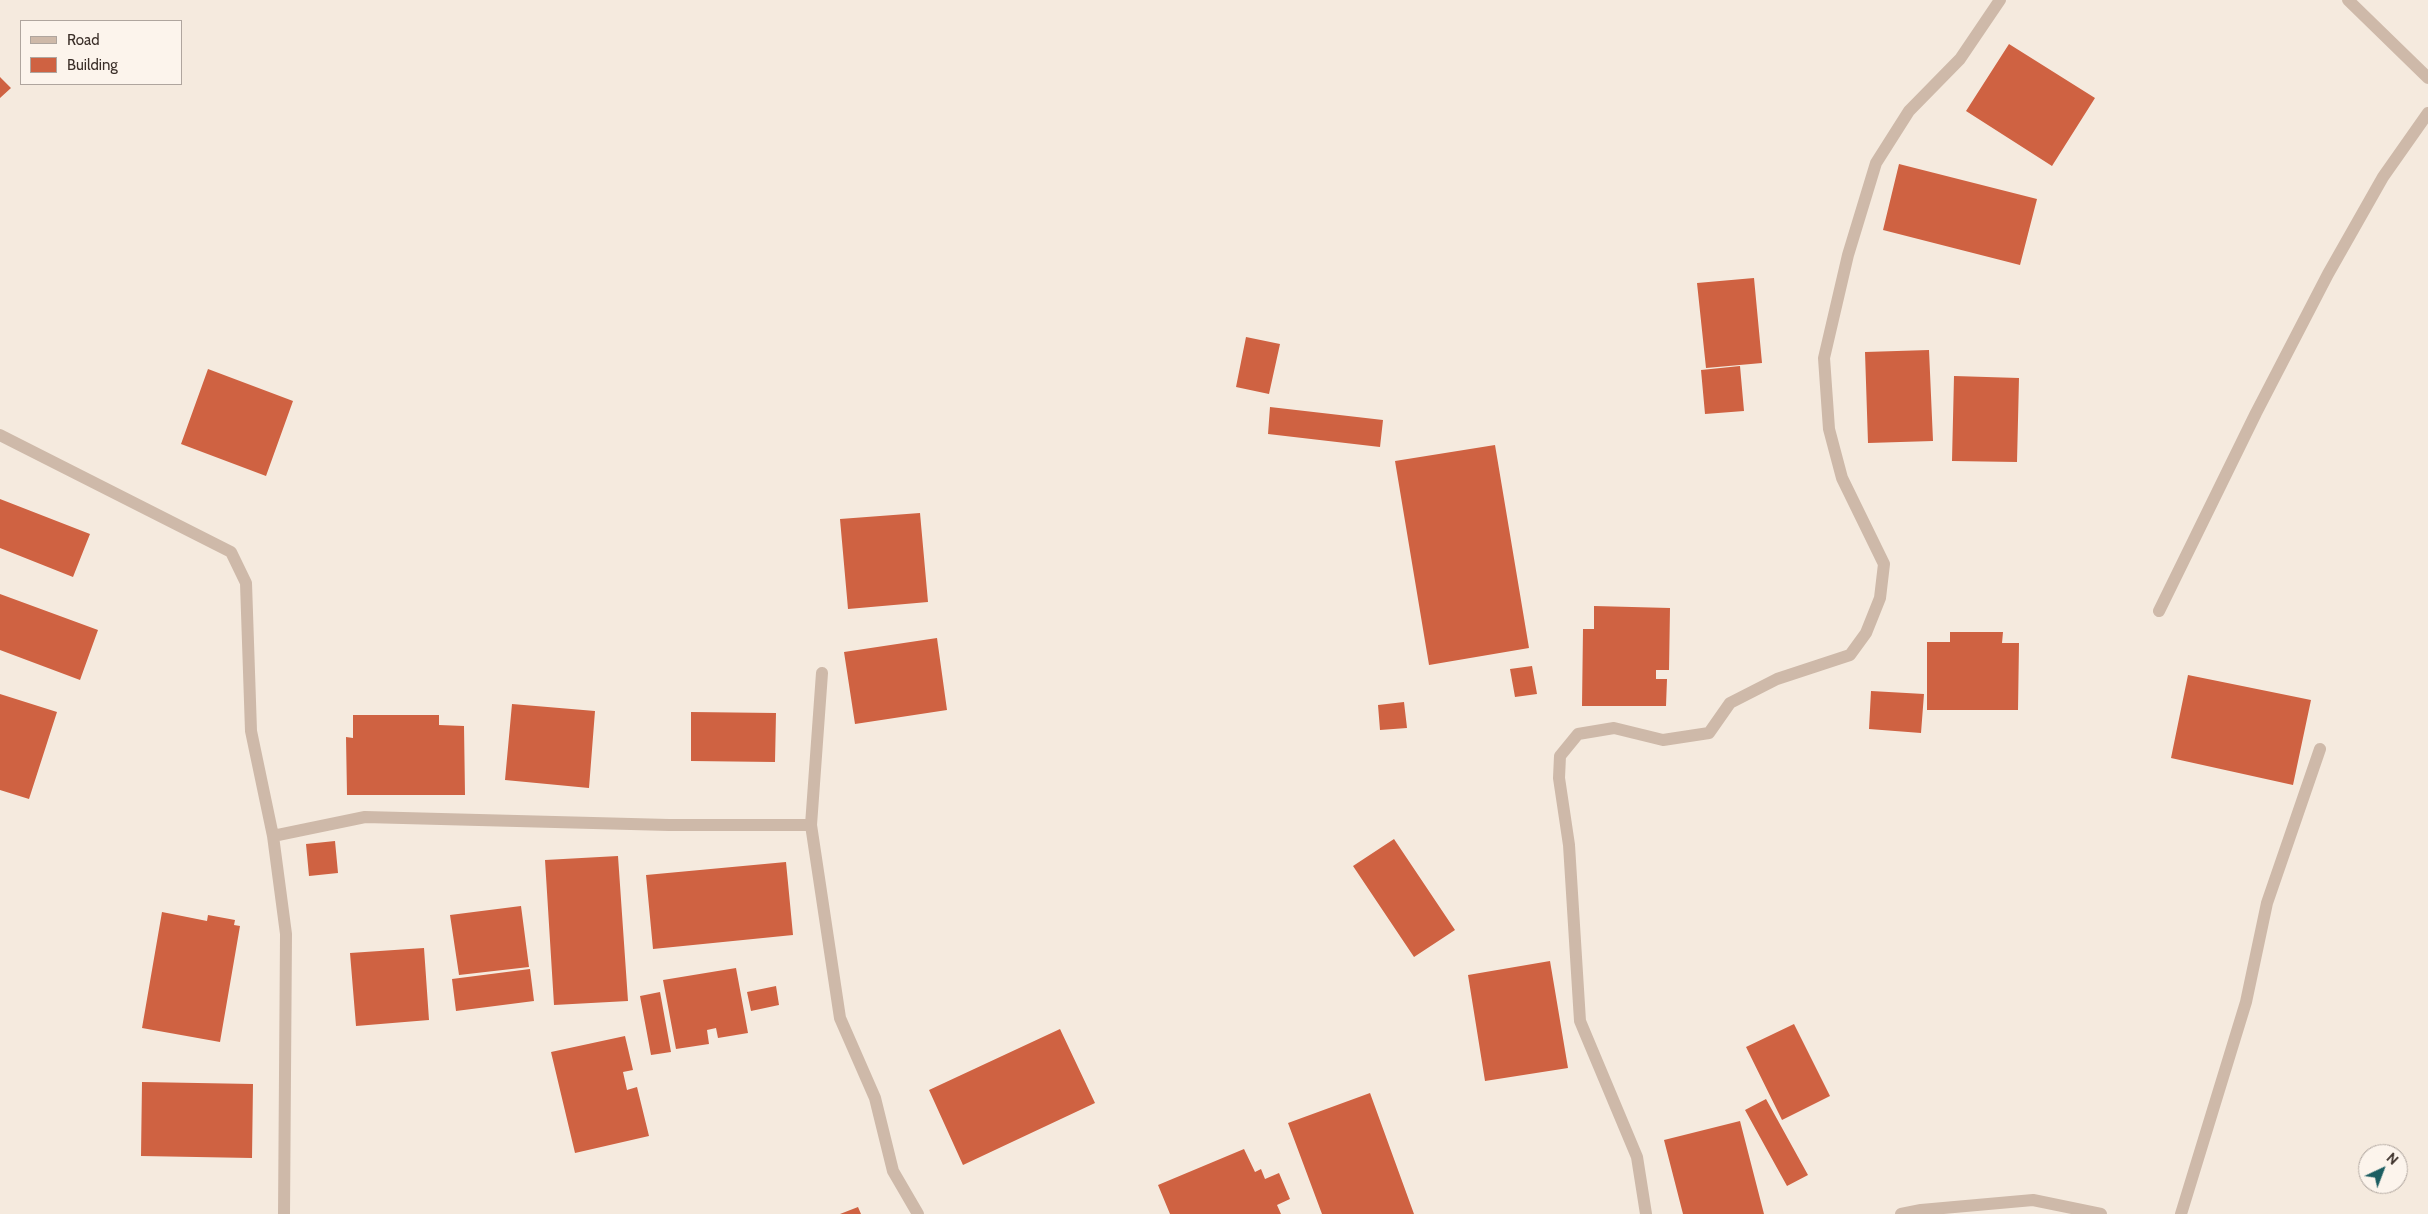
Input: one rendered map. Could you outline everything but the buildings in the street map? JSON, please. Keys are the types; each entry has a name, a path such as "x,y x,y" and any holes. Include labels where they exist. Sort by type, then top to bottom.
{"street":[{"path":"1646,1214 1637,1157 1580,1021 1569,845 1558,778 1560,756 1578,734 1614,728 1663,740 1709,733 1730,703 1777,679 1850,655 1866,633 1880,598 1884,564 1842,478 1829,429 1824,358 1848,255 1876,164 1910,112 1960,59 2000,0"},
{"path":"2348,0 2428,78"},
{"path":"2159,611 2256,413 2328,274 2383,177 2428,113"},
{"path":"0,435 231,552 246,583 251,731 273,836 286,934 284,1214"},
{"path":"822,674 811,825 840,1018 874,1098 893,1171 918,1214"},
{"path":"2182,1214 2246,1002 2267,903 2320,749"},
{"path":"273,836 365,817 669,825 811,825"},
{"path":"1901,1214 1921,1210 2033,1200 2101,1214"}]}
